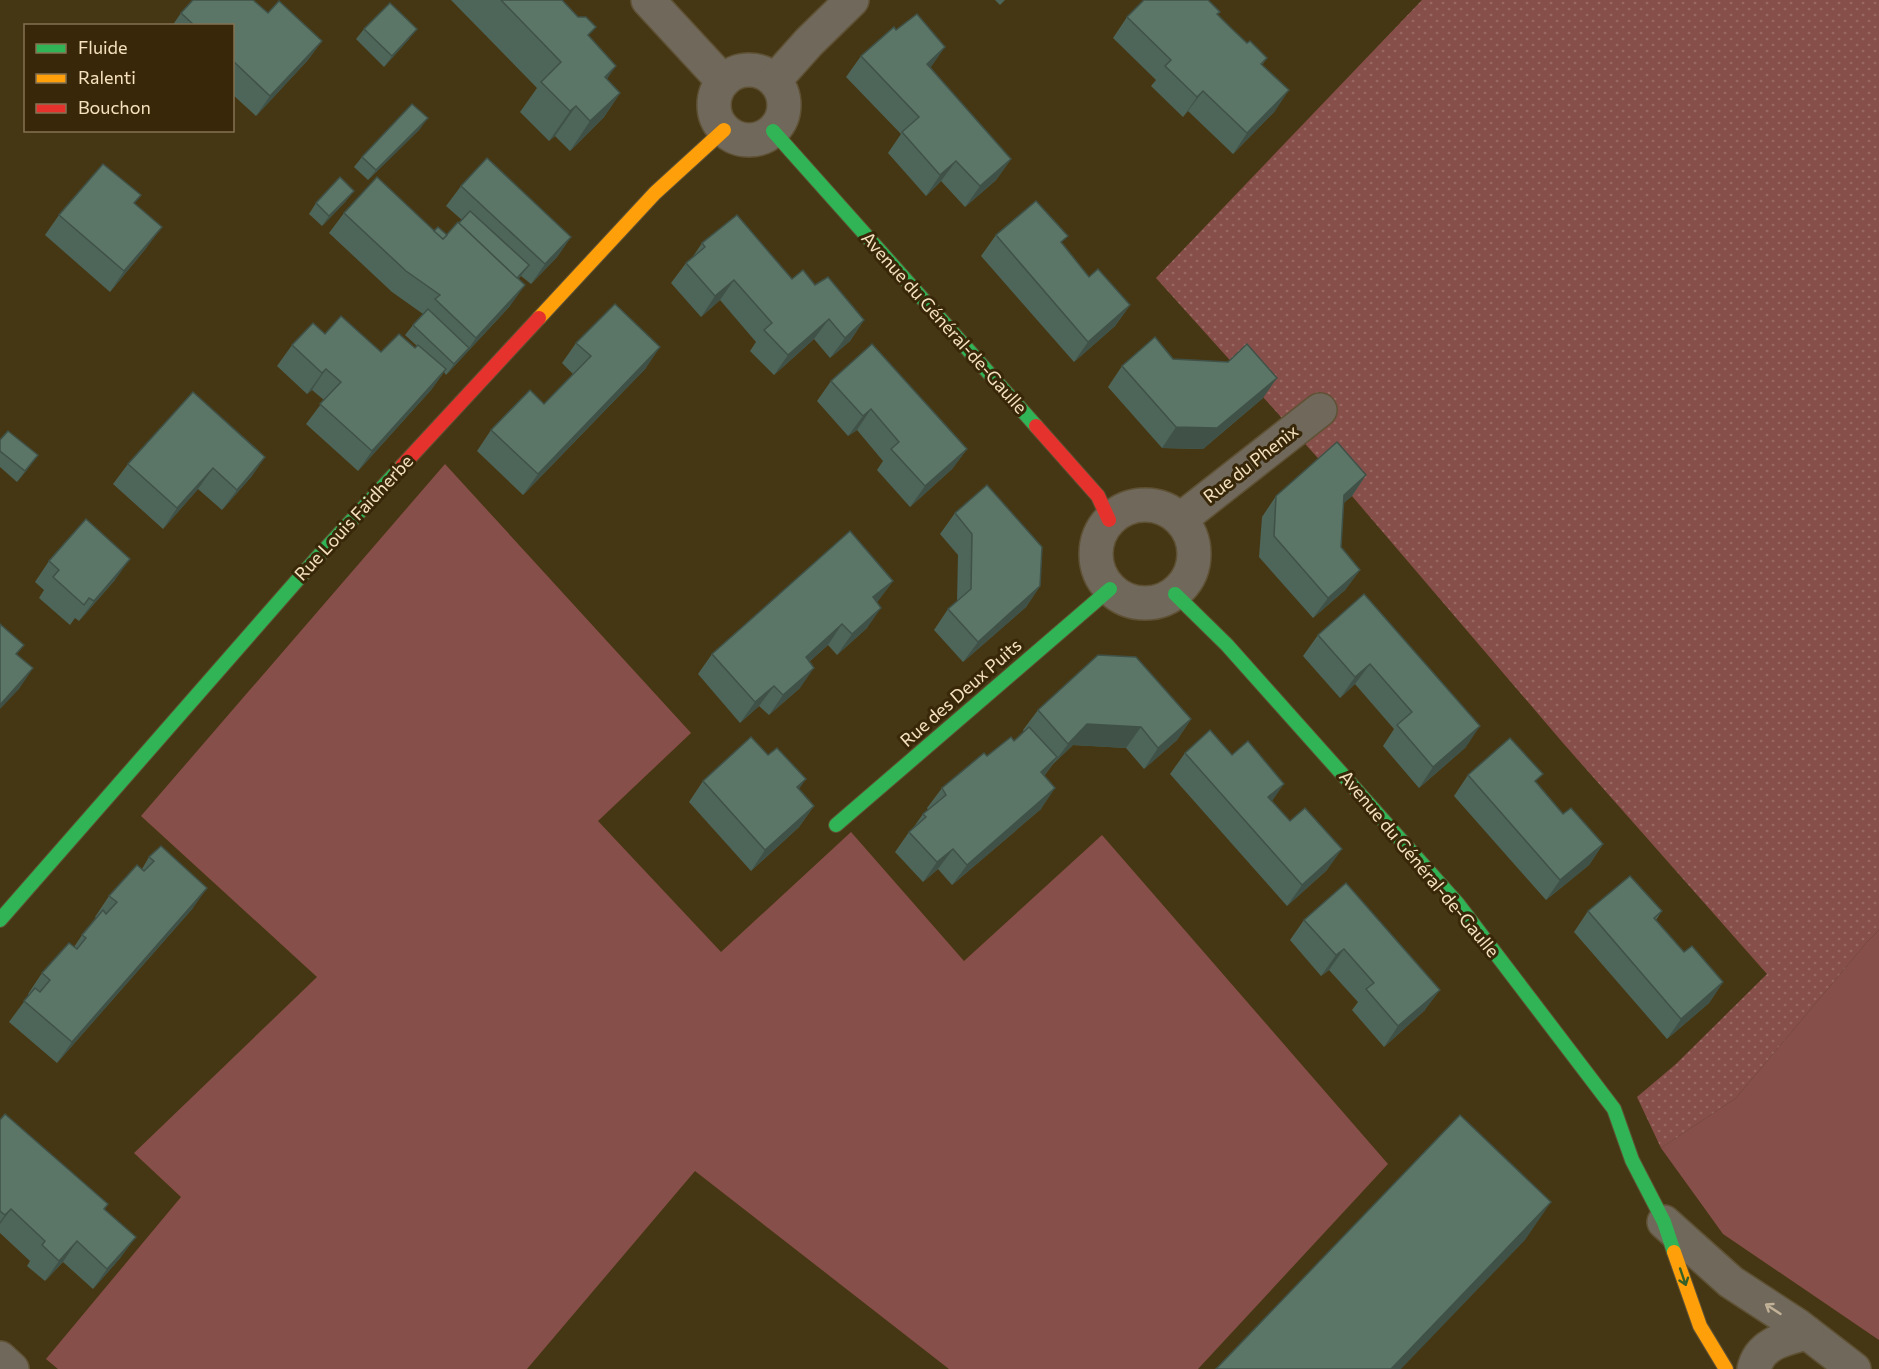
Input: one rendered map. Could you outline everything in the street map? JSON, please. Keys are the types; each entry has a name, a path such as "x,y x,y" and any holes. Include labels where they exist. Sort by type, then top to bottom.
{"street":[{"path":"648,0 722,80"},
{"path":"775,80 809,42 852,0"},
{"path":"743,69 755,69 775,80 782,89 784,111 773,131 754,140 743,140 724,130 717,121 714,100 716,90 722,80 743,69"},
{"name":"Rue Louis Faidherbe","path":"0,920 315,560 655,193 724,130"},
{"name":"Avenue du Général-de-Gaulle","path":"773,131 1098,496 1109,520"},
{"name":"Rue du Phenix","path":"1182,519 1320,410"},
{"path":"1137,505 1154,505 1169,510 1182,519 1192,537 1195,558 1188,579 1175,594 1159,602 1141,603 1125,599 1110,589 1102,577 1096,555 1101,533 1109,520 1122,510 1137,505"},
{"name":"Rue des Deux Puits","path":"836,825 1110,589"},
{"name":"Avenue du Général-de-Gaulle","path":"1175,594 1227,645 1458,904 1614,1109 1632,1160 1664,1222 1700,1326 1726,1369"},
{"name":"Avenue du Général-de-Gaulle","path":"1664,1222 1731,1282 1808,1333 1854,1369"},
{"path":"1754,1369 1756,1358 1773,1343 1808,1333"},
{"path":"0,1358 12,1369"}],"shaded area":[{"path":"1422,0 1879,0 1879,930 1736,1098 1661,1148 1637,1097 1676,1064 1767,974 1563,743 1352,496 1156,278"},
{"path":"445,464 691,733 598,821 721,952 851,832 964,961 1102,835 1388,1164 1198,1369 949,1369 695,1171 527,1369 58,1369 46,1359 181,1197 134,1153 317,977 141,816"},
{"path":"1879,930 1879,1340 1723,1234 1661,1148 1736,1098"}],"building":[{"path":"193,0 253,0 268,13 279,1 322,41 270,96 234,62 234,24 193,24 181,13"},
{"path":"501,0 562,0 578,17 586,17 596,27 588,35 616,66 605,77 620,93 590,121 576,106 570,111 541,82 561,62"},
{"path":"1144,0 1208,0 1220,12 1217,14 1232,29 1247,43 1250,41 1267,58 1261,64 1289,90 1247,133 1203,91 1197,97 1165,66 1171,60 1127,17"},
{"path":"390,3 417,29 392,56 364,29"},
{"path":"917,14 945,47 927,64 1011,159 980,186 956,161 940,175 902,132 919,117 861,56 894,27 896,30"},
{"path":"412,104 428,118 376,170 362,157"},
{"path":"487,158 571,237 545,264 461,186"},
{"path":"103,164 141,195 134,203 162,227 124,271 59,215"},
{"path":"340,177 354,191 329,216 316,203"},
{"path":"377,177 443,239 458,222 525,285 476,338 435,299 440,295 406,271 344,213"},
{"path":"1036,201 1068,236 1061,242 1089,277 1098,269 1130,305 1088,342 996,235"},
{"path":"470,211 529,265 517,278 459,223"},
{"path":"737,215 792,279 803,270 815,285 828,277 864,320 845,338 829,319 788,355 764,330 772,323 734,280 715,296 686,263 705,247 702,243"},
{"path":"438,227 447,235 443,239 434,231"},
{"path":"615,304 660,347 538,474 491,430 530,390 544,404 591,356 576,343"},
{"path":"428,309 469,348 454,364 413,325"},
{"path":"341,316 381,352 399,334 415,348 418,345 446,369 372,451 320,404 341,382 326,369 322,373 292,345 313,323 325,334"},
{"path":"1155,337 1173,359 1228,362 1247,344 1277,378 1217,428 1176,427 1122,366"},
{"path":"872,344 967,449 925,486 891,449 899,442 871,409 863,416 831,381"},
{"path":"193,392 265,457 237,490 213,468 177,508 128,464"},
{"path":"8,431 38,455 25,471 0,451 0,440"},
{"path":"1337,442 1366,475 1344,495 1341,547 1360,570 1328,598 1274,536 1276,496"},
{"path":"987,485 1042,547 1040,586 978,642 948,609 971,589 972,534 955,513"},
{"path":"86,519 130,559 94,601 89,598 84,605 53,577 59,570 49,561"},
{"path":"850,531 893,581 873,597 881,608 852,634 842,624 806,657 814,668 783,695 774,686 755,702 712,654"},
{"path":"1364,594 1480,726 1433,767 1397,725 1412,712 1370,664 1355,677 1318,635"},
{"path":"0,624 24,645 16,654 33,668 0,705"},
{"path":"1098,655 1136,657 1191,719 1158,748 1141,727 1087,724 1068,744 1038,710"},
{"path":"1029,727 1057,757 1041,772 1055,788 967,865 953,849 937,862 909,832 926,817 923,814 946,795 942,788 984,753 987,756 1011,737 1014,741"},
{"path":"1210,730 1232,755 1248,741 1284,784 1268,797 1290,821 1305,808 1342,849 1302,885 1185,753"},
{"path":"751,737 768,755 777,748 806,779 797,787 814,806 765,850 703,781"},
{"path":"1510,738 1543,774 1535,781 1563,814 1571,808 1603,844 1560,880 1468,775"},
{"path":"161,846 207,888 72,1042 24,1001 35,988 40,992 50,980 42,973 69,943 77,949 86,938 82,935 103,910 106,914 117,902 109,896 137,865 144,871 154,861 149,857"},
{"path":"1630,876 1662,911 1654,918 1684,952 1692,946 1723,982 1681,1019 1588,911"},
{"path":"1346,883 1440,990 1398,1026 1366,989 1374,983 1344,949 1336,955 1304,920"},
{"path":"5,1114 108,1204 104,1209 136,1237 107,1269 77,1241 59,1261 42,1245 45,1241 11,1209 5,1215 0,1211 0,1120"},
{"path":"1460,1115 1551,1202 1391,1369 1216,1369"}],"traffic: fast":[{"path":"773,131 1036,426"},
{"path":"0,920 315,560 402,466"},
{"path":"836,825 1110,589"},
{"path":"1175,594 1227,645 1458,904 1614,1109 1632,1160 1664,1222 1674,1252"}],"traffic: slow":[{"path":"539,318 655,193 724,130"},
{"path":"1674,1252 1700,1326 1726,1369"}],"traffic: jam":[{"path":"402,466 539,318"},
{"path":"1036,426 1098,496 1109,520"}]}
